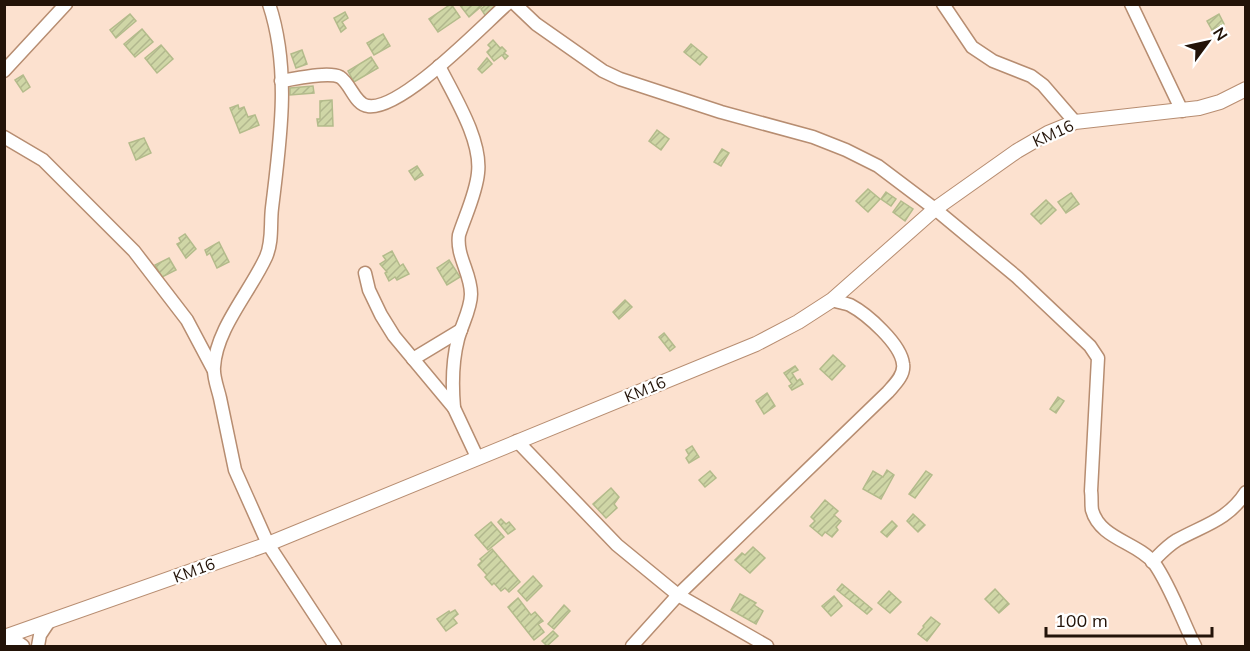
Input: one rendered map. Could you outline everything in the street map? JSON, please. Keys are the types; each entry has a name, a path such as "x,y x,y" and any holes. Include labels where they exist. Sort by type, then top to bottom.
{"street":[{"path":"4,72 66,4"},
{"path":"213,369 222,332 239,306 269,247 271,214 280,152 280,51 276,25 269,4"},
{"path":"280,81 330,74 339,77 362,104 370,107 404,95 507,4"},
{"path":"515,4 536,24 603,71 620,79 721,112 813,137 878,166 935,209 1017,277 1090,346 1098,358 1092,481 1093,511 1104,530 1134,547 1152,562 1161,575 1195,646"},
{"path":"943,4 972,47 993,61 1031,76 1043,85 1075,122"},
{"path":"1131,4 1182,111"},
{"path":"439,66 462,111 479,164 478,175 459,235 458,251 471,286 471,296 455,353 452,382 454,408"},
{"name":"KM16","path":"4,638 268,544 756,344 798,322 832,300 935,209 1017,151 1048,133 1075,122 1182,111 1220,102 1245,89"},
{"path":"4,137 43,159 134,251 187,320 213,369 235,470 268,544 335,646"},
{"path":"365,273 369,290 381,315 394,336 454,408 477,457"},
{"path":"632,646 678,595 771,508 888,393 900,378 903,364 893,343 874,323 850,305 832,300"},
{"path":"413,358 461,330"},
{"path":"517,441 617,545 678,595 767,646"},
{"path":"1152,562 1166,548 1205,528 1227,513 1245,492"},
{"path":"38,646 40,636 48,623"},
{"path":"4,638 13,639 23,646"}],"building":[{"path":"451,4 460,17 438,32 429,19"},
{"path":"459,4 484,4 469,17"},
{"path":"487,4 501,4 484,18 485,15 481,9"},
{"path":"345,12 348,18 342,22 346,28 341,32 334,18"},
{"path":"130,14 136,21 116,38 110,30"},
{"path":"1219,14 1224,24 1212,30 1207,21"},
{"path":"142,29 153,42 135,57 124,44"},
{"path":"383,34 390,46 374,55 367,43"},
{"path":"493,40 506,51 504,53 508,56 505,59 502,55 494,61 487,52 491,48 488,45"},
{"path":"691,44 707,57 700,65 684,52"},
{"path":"161,45 173,59 157,73 145,58"},
{"path":"302,50 307,64 296,68 291,54"},
{"path":"371,57 378,68 354,82 348,71"},
{"path":"487,58 492,64 482,73 478,69"},
{"path":"23,75 30,87 23,92 15,80"},
{"path":"313,86 314,93 290,95 290,88"},
{"path":"332,100 333,126 318,126 320,101"},
{"path":"238,105 239,109 244,107 248,117 255,115 259,125 240,133 230,108"},
{"path":"657,130 669,139 661,150 649,141"},
{"path":"144,138 151,153 136,160 129,143"},
{"path":"722,149 729,153 721,166 714,162"},
{"path":"417,166 423,175 415,180 409,171"},
{"path":"868,189 880,199 868,212 856,201"},
{"path":"886,192 896,199 891,206 881,199"},
{"path":"1071,193 1079,204 1066,213 1058,202"},
{"path":"1046,200 1056,210 1041,224 1031,214"},
{"path":"901,201 913,209 905,221 893,212"},
{"path":"185,234 196,249 186,258 177,244 181,242 179,238"},
{"path":"219,242 229,262 217,268 210,253 207,255 205,250"},
{"path":"392,251 400,266 403,264 409,274 389,281 385,273 387,272 380,264 386,260 383,256"},
{"path":"169,258 176,270 162,277 155,265"},
{"path":"449,260 460,277 447,285 437,268"},
{"path":"625,300 632,307 619,319 613,312"},
{"path":"664,333 675,347 670,351 659,337"},
{"path":"833,355 845,366 832,380 820,369"},
{"path":"795,366 798,370 792,373 797,381 800,379 803,384 792,390 789,386 792,384 784,373"},
{"path":"767,393 775,406 764,414 756,401"},
{"path":"1058,397 1064,401 1056,413 1050,409"},
{"path":"692,446 699,457 689,463 686,450"},
{"path":"887,470 894,475 881,499 863,489 873,471 883,477"},
{"path":"710,471 716,478 705,487 699,480"},
{"path":"926,471 932,475 915,498 909,494"},
{"path":"611,488 619,497 614,504 617,508 606,518 593,504"},
{"path":"825,500 838,511 834,515 841,521 832,537 825,532 822,536 810,526 815,521 811,517"},
{"path":"913,514 925,525 918,532 907,521"},
{"path":"501,519 506,524 509,522 515,529 508,534 498,522"},
{"path":"892,521 897,526 887,537 881,532"},
{"path":"491,522 504,537 488,550 475,535"},
{"path":"753,547 765,558 750,573 735,560 742,553 745,555"},
{"path":"492,549 520,582 509,592 505,588 501,591 494,583 492,585 478,565 482,561 480,559"},
{"path":"533,576 542,586 527,601 518,591"},
{"path":"842,584 872,609 867,614 837,590"},
{"path":"995,589 1009,604 999,613 985,599"},
{"path":"889,591 901,602 890,613 878,603"},
{"path":"740,594 756,603 754,605 763,611 756,624 731,610"},
{"path":"834,596 842,606 831,616 822,606"},
{"path":"518,598 531,615 535,612 543,621 538,624 544,632 534,640 508,607"},
{"path":"564,605 570,611 554,629 548,624"},
{"path":"455,610 458,614 453,618 457,623 446,631 437,619"},
{"path":"931,617 940,624 927,641 918,634"},
{"path":"553,631 558,636 547,646 542,641"}]}
